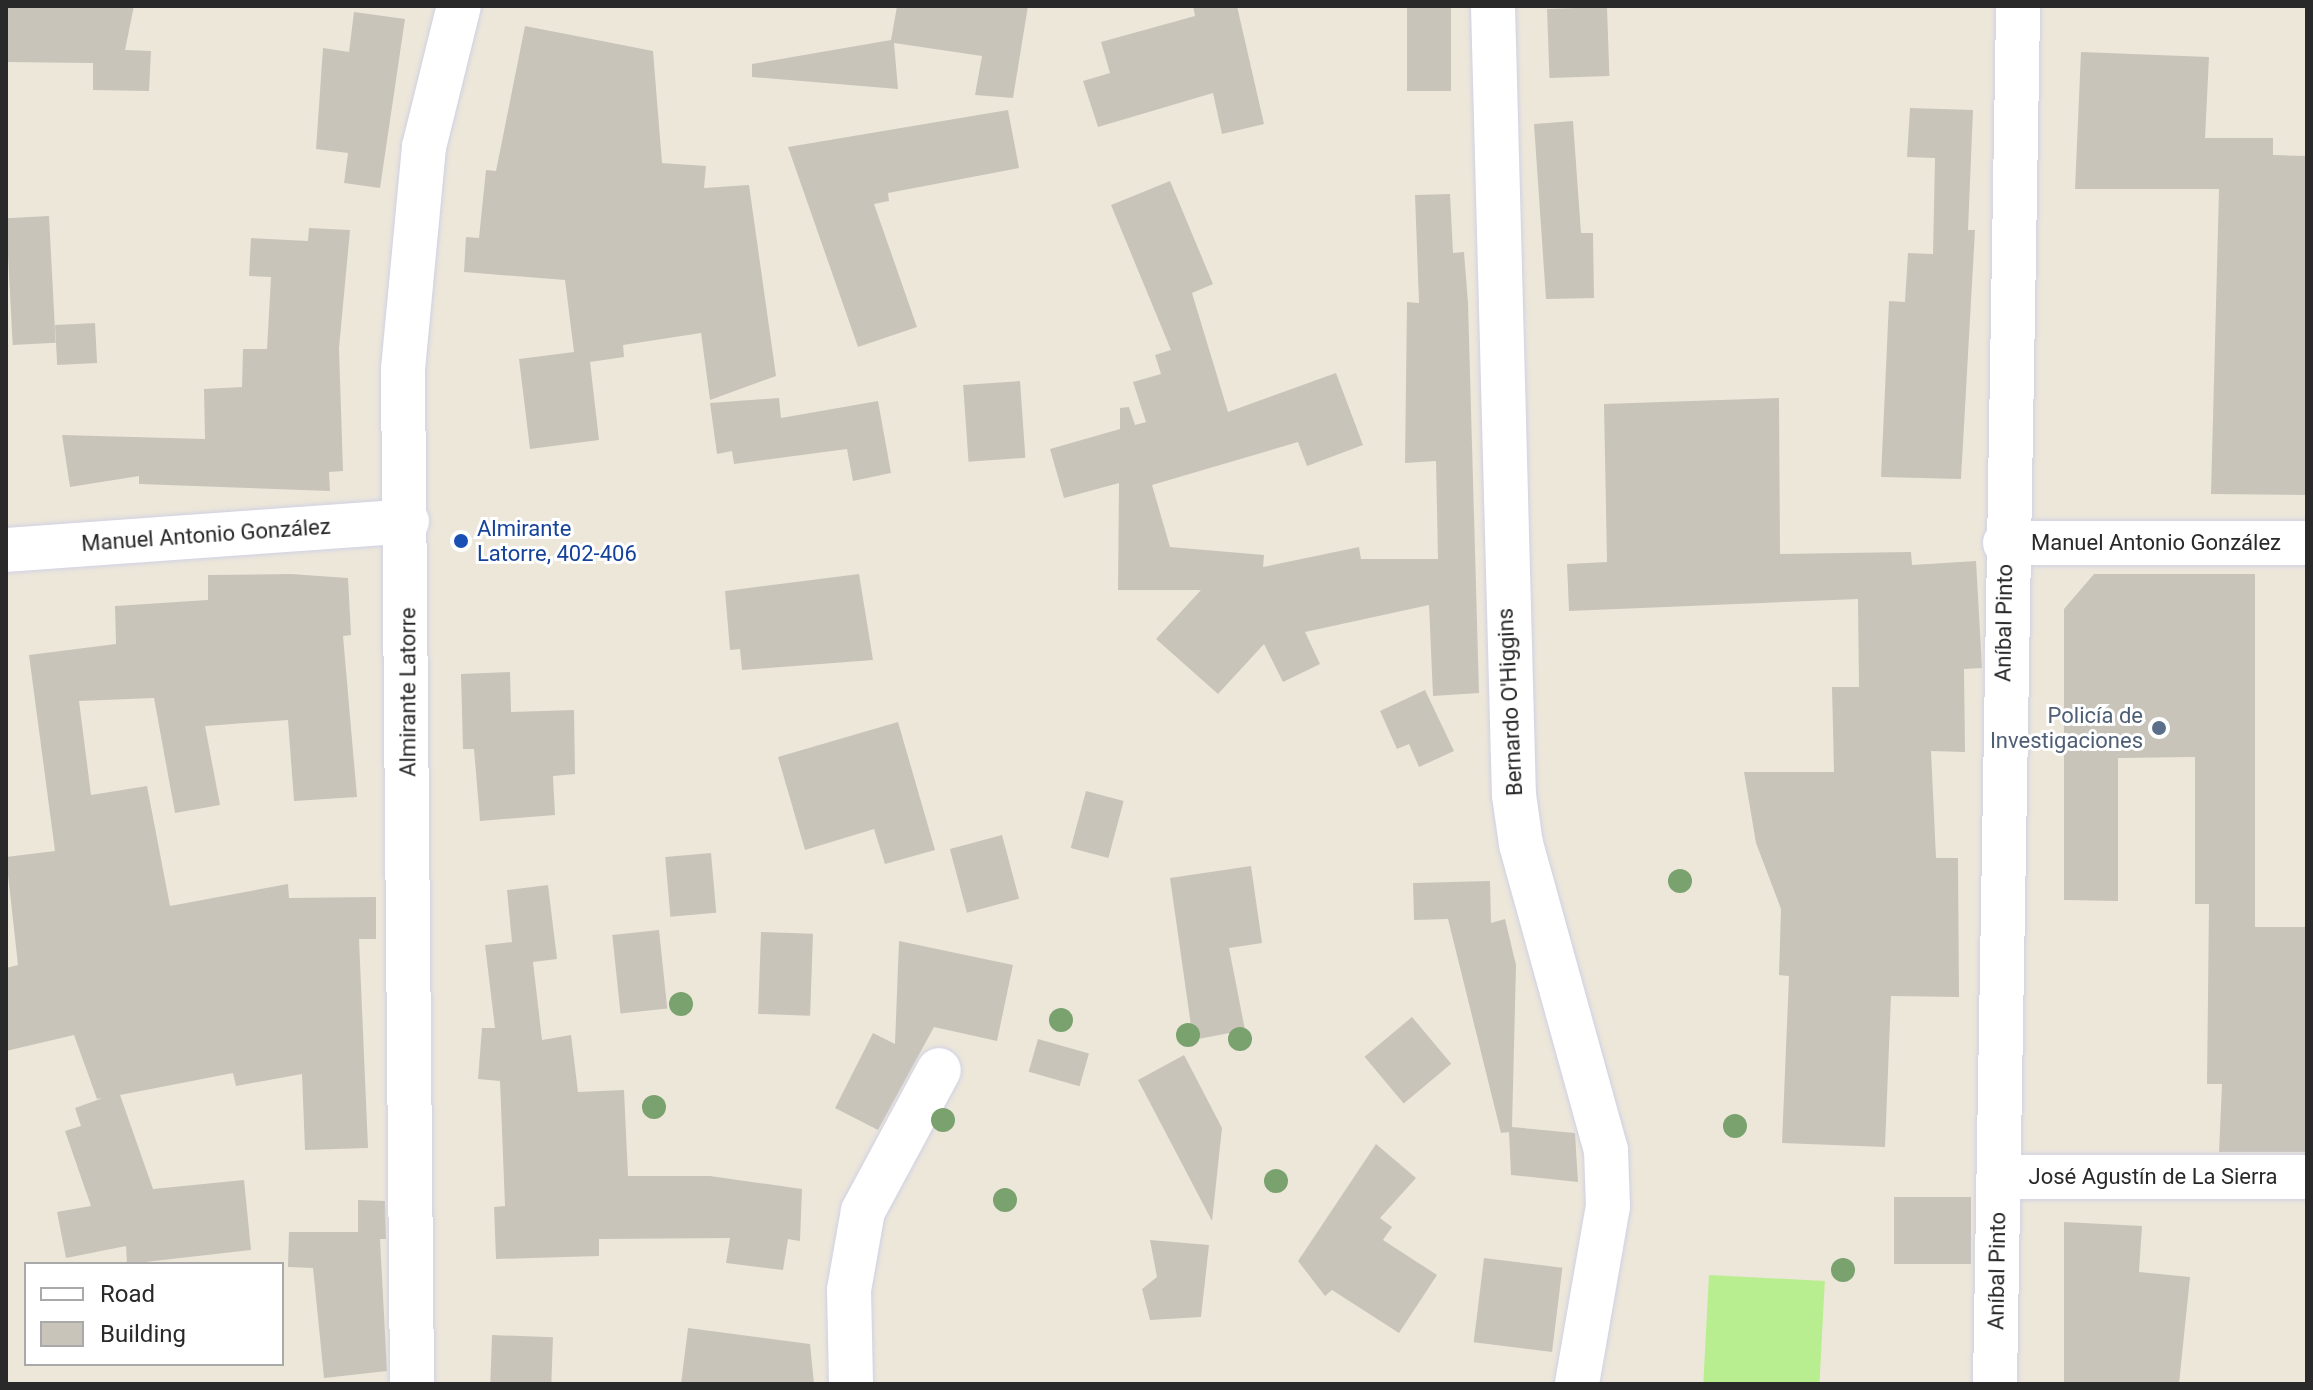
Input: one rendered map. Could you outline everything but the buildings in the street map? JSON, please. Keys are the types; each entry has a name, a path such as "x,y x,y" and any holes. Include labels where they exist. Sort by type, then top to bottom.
{"main road":[{"name":"Almirante Latorre","path":"412,1384 407,279 424,147 458,6"},
{"name":"Bernardo O'Higgins","path":"1493,6 1514,795 1521,844 1606,1150 1608,1206 1577,1384"},
{"name":"Aníbal Pinto","path":"1995,1384 2005,543 2018,6"},
{"name":"Manuel Antonio González","path":"6,550 407,521"},
{"name":"Manuel Antonio González","path":"2005,543 2307,543"},
{"path":"851,1384 849,1290 863,1211 939,1070"},
{"name":"José Agustín de La Sierra","path":"1999,1177 2307,1177"}],"green space":[{"path":"1709,1275 1825,1281 1819,1384 1703,1384"}],"place":[{"name":"Almirante Latorre, 402-406","path":"461,541"},
{"name":"Policía de Investigaciones","path":"2159,728"}]}
